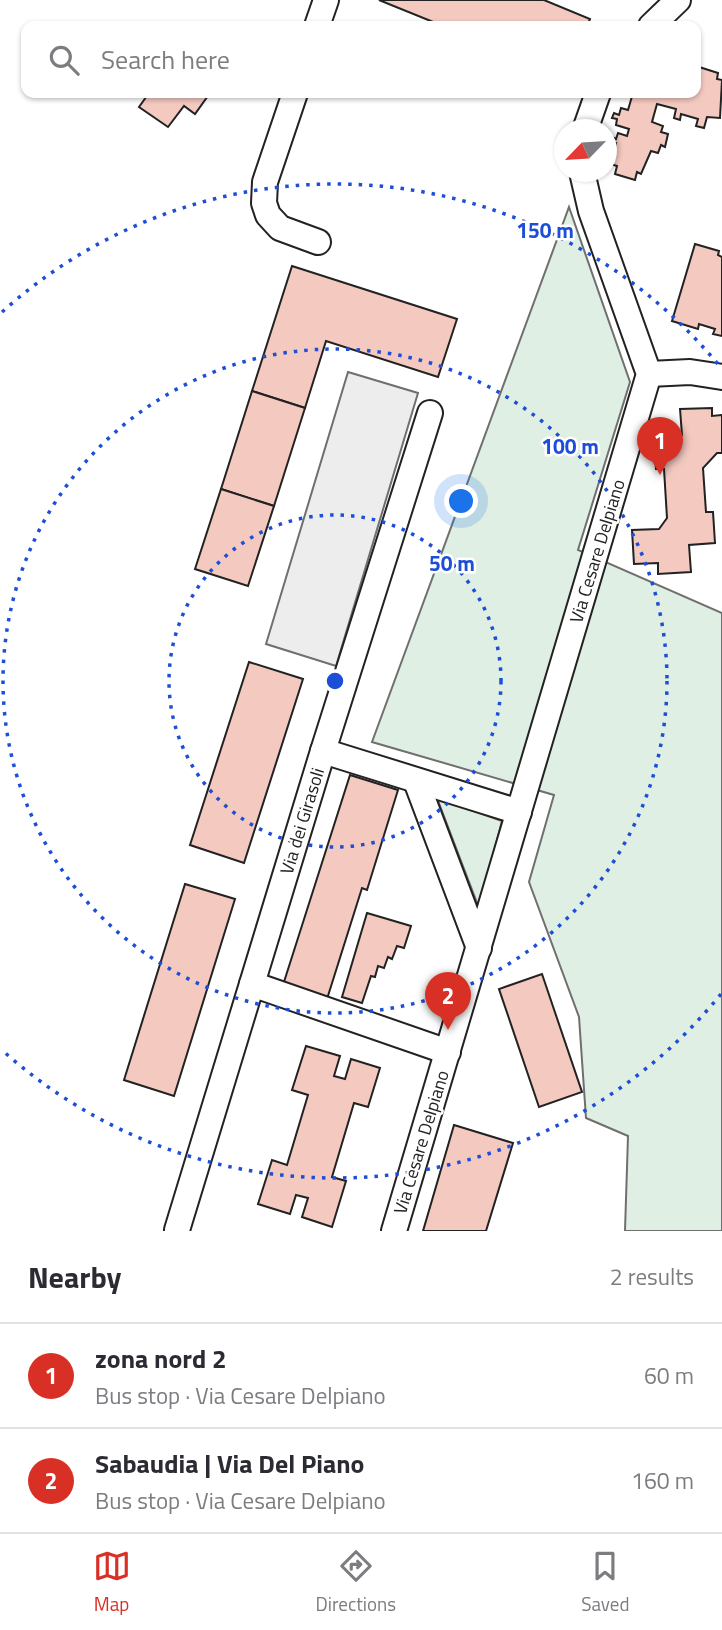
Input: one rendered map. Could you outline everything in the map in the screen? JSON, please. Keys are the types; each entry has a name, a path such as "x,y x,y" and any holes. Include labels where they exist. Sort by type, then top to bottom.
{"street":[{"path":"319,21 326,0"},
{"path":"657,21 678,0"},
{"path":"293,98 265,182 264,203 268,215 280,228 318,242"},
{"path":"588,119 596,98"},
{"path":"584,182 591,211 649,374 690,372 722,377"},
{"name":"Via Cesare Delpiano","path":"394,1231 649,374"},
{"name":"Via dei Girasoli","path":"177,1230 430,412"},
{"path":"323,751 519,813"},
{"path":"416,781 479,948"},
{"name":"Via Cesare Delpiano","path":"252,984 448,1052"}],"green space":[{"path":"569,207 630,382 578,550 722,613 722,1231 625,1231 628,1136 586,1118 579,1017 529,882 554,795 372,742"},
{"path":"437,798 502,821 479,908"}],"shaded area":[{"path":"348,372 418,393 336,666 266,644"}],"building":[{"path":"379,0 544,0 590,19 589,21 431,21"},
{"path":"701,68 718,73 717,79 722,80 720,118 707,117 704,128 696,126 698,119 681,114 680,120 674,118 676,109 657,104 652,122 663,126 661,132 668,134 665,147 661,145 658,153 651,151 641,174 637,172 635,180 617,175 617,136 618,133 627,136 629,129 617,125 617,119 612,118 614,113 619,115 621,108 628,110 632,98 701,98"},
{"path":"145,98 206,98 195,114 184,106 168,127 139,107"},
{"path":"695,244 719,251 718,255 722,257 722,336 713,334 715,329 699,324 698,329 672,321"},
{"path":"292,266 457,319 438,377 326,341 305,408 252,391"},
{"path":"252,391 305,408 274,506 221,489"},
{"path":"712,408 712,416 722,415 722,453 717,453 703,468 706,512 713,512 715,543 689,545 691,572 658,574 658,563 634,564 632,530 659,529 667,518 664,469 656,469 654,436 682,435 680,409"},
{"path":"221,489 274,506 248,586 195,569"},
{"path":"249,662 303,679 244,863 190,845"},
{"path":"350,775 398,790 367,890 362,888 327,999 283,985"},
{"path":"185,884 235,899 174,1096 124,1080"},
{"path":"367,913 411,926 404,948 397,946 392,959 388,957 384,968 378,966 375,977 371,976 362,1003 342,997"},
{"path":"542,974 582,1092 539,1107 499,989"},
{"path":"306,1046 340,1056 334,1076 345,1079 351,1059 380,1068 368,1107 354,1103 332,1177 346,1181 332,1227 302,1217 308,1198 296,1195 290,1214 258,1204 272,1160 287,1165 308,1095 292,1090"},
{"path":"454,1125 513,1143 486,1231 423,1231"}],"place":[{"name":"zona nord 2","path":"660,475"},
{"name":"Sabaudia | Via Del Piano","path":"448,1030"}]}
